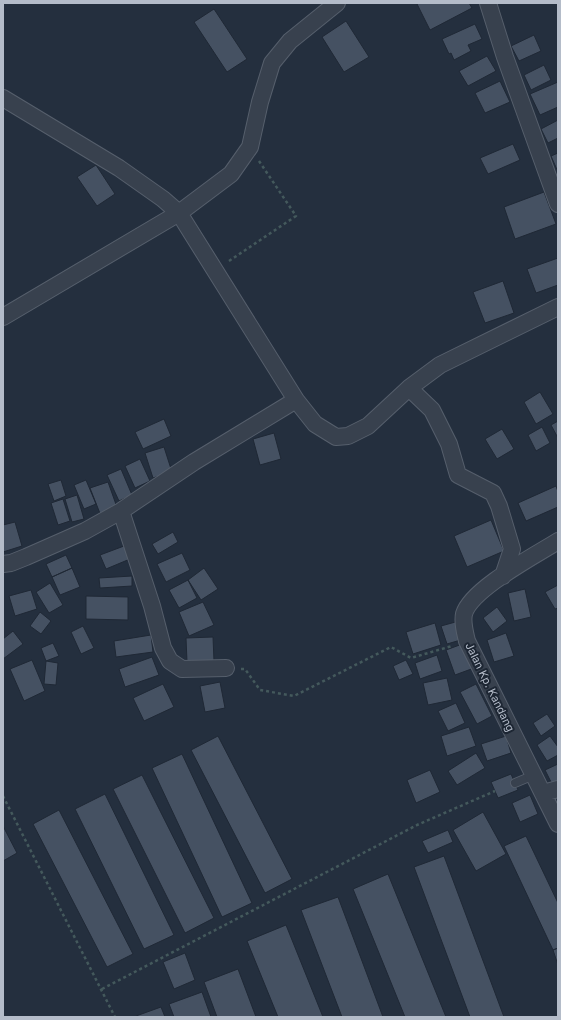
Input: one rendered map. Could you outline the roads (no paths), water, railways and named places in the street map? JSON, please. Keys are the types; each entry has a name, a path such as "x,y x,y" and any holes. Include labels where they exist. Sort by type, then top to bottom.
{"street":[{"path":"3,317 179,213 231,174 250,147 260,102 272,63 290,41 337,3"},
{"path":"488,3 505,57 558,204"},
{"path":"3,98 119,168 164,199 179,213 296,400 315,424 336,437 348,436 368,426 409,388 440,366 558,307"},
{"path":"409,388 432,410 449,444 458,475 493,493 499,506 512,549 503,576"},
{"path":"3,564 12,563 61,543 85,531 120,511 194,462 296,400"},
{"path":"120,511 152,606 162,648 170,661 182,669 226,668"},
{"name":"Jalan Kp. Kandang","path":"558,541 488,585 473,599 464,613 463,624 467,641 534,775 550,791 558,824"}],"lane":[{"path":"515,783 534,775"}]}
